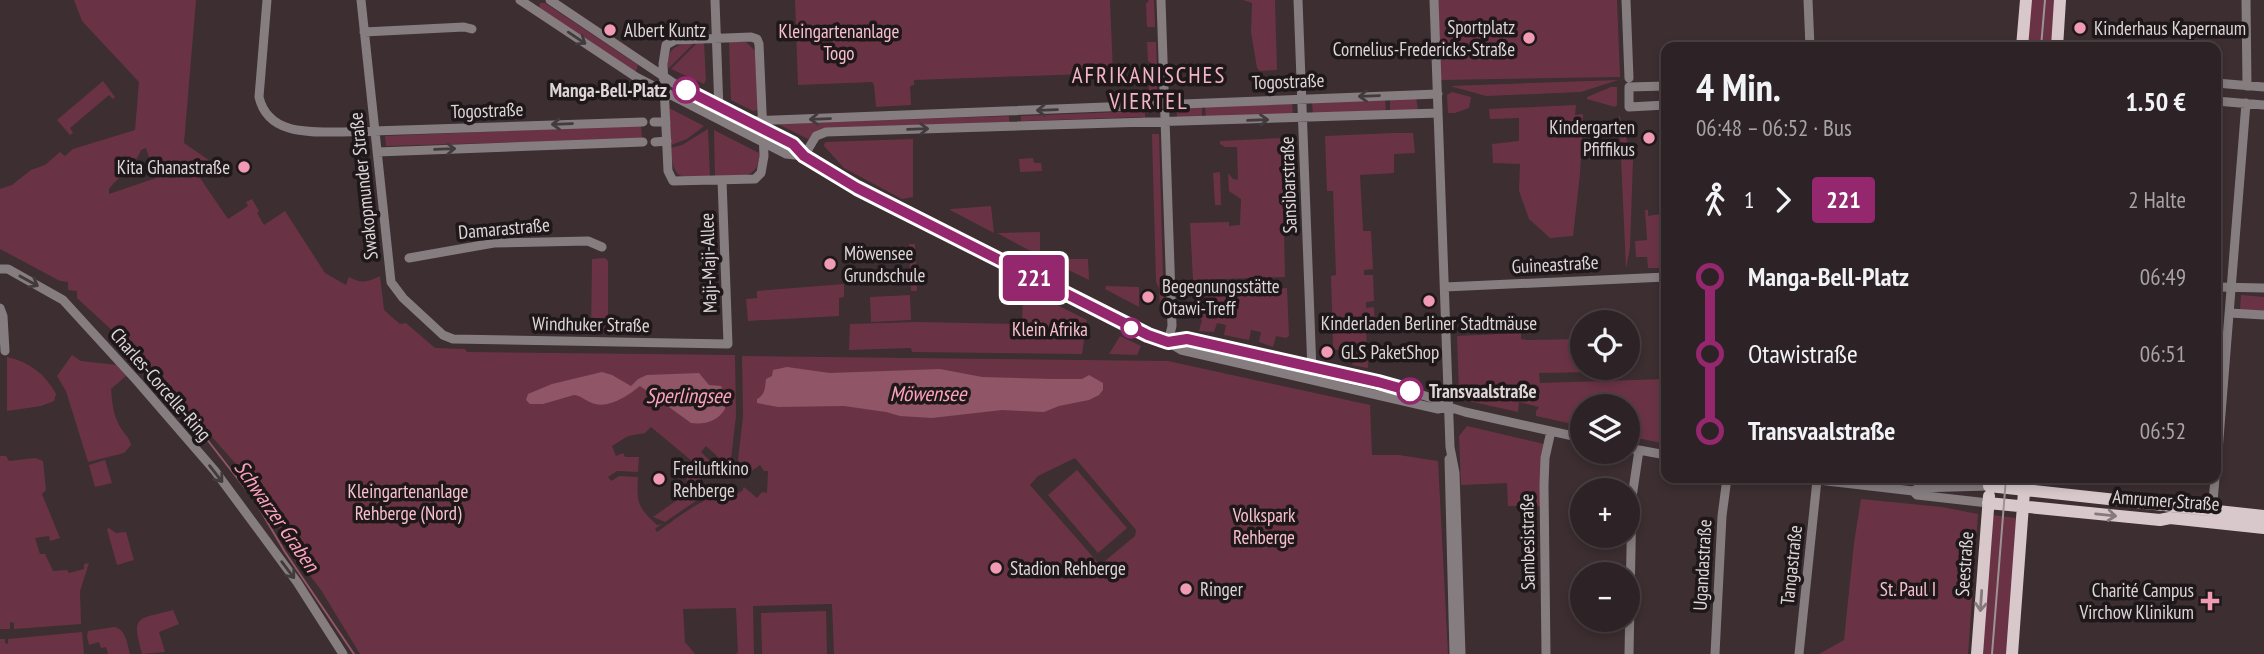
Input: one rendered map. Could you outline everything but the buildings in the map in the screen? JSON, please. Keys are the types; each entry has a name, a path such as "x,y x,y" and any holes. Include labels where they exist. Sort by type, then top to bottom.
{"main road":[{"path":"2022,42 2026,0"},
{"path":"2057,42 2060,0"},
{"name":"Seestraße","path":"1977,654 1990,483"},
{"path":"2012,654 2024,484"},
{"name":"Amrumer Straße","path":"2024,484 2264,528"},
{"name":"Amrumer Straße","path":"1988,503 2160,520 2264,516"}],"street":[{"name":"Togostraße","path":"267,0 259,90 261,105 268,117 279,126 327,132 643,122"},
{"name":"Swakopmunder Straße","path":"361,0 374,131 393,260 391,282 396,291 443,335 453,339"},
{"path":"520,0 536,4 636,77 665,93 786,155 804,156"},
{"path":"550,0 664,76 719,107 749,121 763,124 793,144 804,156 848,183 1131,328 1168,342 1181,351 1438,409 1449,407"},
{"path":"715,0 720,120"},
{"path":"1161,0 1172,326 1168,342"},
{"name":"Sansibarstraße","path":"1298,0 1313,368 1311,379"},
{"path":"1434,0 1449,407 1448,473 1461,654"},
{"path":"1626,0 1629,107 1661,105"},
{"path":"1808,0 1810,42"},
{"path":"2246,0 2246,86"},
{"path":"364,32 464,27 472,29"},
{"path":"751,37 757,39 759,44 763,168 759,177 673,181 668,171 664,48 668,42 716,38 751,37"},
{"path":"636,77 645,63"},
{"path":"1629,83 1661,86"},
{"path":"2221,84 2264,87"},
{"name":"Togostraße","path":"763,124 1147,107 1164,104 1437,94"},
{"path":"2221,101 2264,105"},
{"path":"2221,411 2246,103"},
{"path":"1015,111 1015,125"},
{"name":"Togostraße","path":"804,156 816,136 826,132 1438,113"},
{"path":"654,122 666,122"},
{"path":"655,142 667,141"},
{"name":"Togostraße","path":"377,152 643,142"},
{"name":"Maji-Maji-Allee","path":"722,180 728,344"},
{"name":"Damarastraße","path":"409,258 494,243 588,240 602,247"},
{"name":"Charles-Corcelle-Ring","path":"0,269 8,269 63,300 138,382 223,482 297,582 344,654"},
{"name":"Guineastraße","path":"1445,287 1661,277"},
{"path":"2221,287 2264,288"},
{"path":"0,308 5,351"},
{"path":"2230,313 2264,316"},
{"name":"Windhuker Straße","path":"453,339 728,344"},
{"path":"1168,342 1187,339 1378,382 1438,400 1449,407 1570,435"},
{"name":"Sambesistraße","path":"1546,654 1544,485 1545,458 1551,431"},
{"path":"1640,450 1661,454"},
{"path":"1629,654 1632,498 1637,464"},
{"name":"Ugandastraße","path":"1715,654 1722,516 1726,483"},
{"name":"Tangastraße","path":"1799,654 1824,483"},
{"path":"1848,483 1913,491 1917,495 1988,503"},
{"path":"1913,491 1917,488 1951,488 1984,483"},
{"path":"2212,517 2215,483"},
{"path":"1950,499 1951,488"},
{"path":"1454,538 1454,654"}],"green space":[{"name":"Volkspark Rehberge","path":"74,0 196,0 184,143 216,165 200,178 228,219 248,206 246,202 252,199 264,225 285,211 325,273 346,285 349,277 365,281 380,276 384,310 400,324 406,323 435,348 465,349 467,352 735,355 736,416 730,468 706,446 701,452 712,463 704,471 651,427 645,433 628,436 612,446 616,456 623,453 625,457 639,457 638,472 617,471 608,477 611,481 619,476 638,477 640,505 657,525 662,524 655,529 657,532 695,506 716,496 735,495 744,487 757,498 762,492 767,493 768,471 764,471 760,465 746,475 738,460 743,416 742,356 1168,361 1370,405 1372,455 1399,455 1438,461 1448,654 834,654 832,604 753,606 754,654 736,654 736,608 683,609 685,642 695,654 360,654 251,481 144,360 77,298 77,291 68,290 68,282 60,281 0,249 0,189 12,185 31,170 45,165 60,152 65,156 73,149 135,130 139,82 82,21","holes":["146,148 156,178 109,194 109,189 131,167 141,150","1075,458 1136,530 1135,536 1100,565 1030,485 1038,476"]},
{"name":"Kleingartenanlage Togo","path":"795,0 1110,0 1113,73 914,80 914,85 910,86 911,105 876,107 872,82 798,85"},
{"path":"1149,0 1154,0 1155,27 1147,27 1146,4"},
{"path":"1243,0 1275,0 1277,70 1260,71 1257,68 1251,32 1252,3"},
{"name":"Sportplatz Cornelius-Fredericks-Straße","path":"1437,0 1617,0 1620,77 1440,80"},
{"path":"2030,0 2055,0 2052,42 2027,42"},
{"path":"540,3 545,3 638,65 636,71 539,9"},
{"path":"729,42 746,42 755,51 758,110 753,111 731,100"},
{"path":"1147,42 1156,42 1157,68 1148,61"},
{"path":"694,43 668,67 669,55 674,48"},
{"path":"697,43 704,43 704,84 671,69"},
{"path":"1148,67 1157,74 1157,95 1149,94"},
{"path":"1618,80 1581,92 1486,96 1450,86"},
{"path":"103,81 115,97 113,99 109,95 70,128 73,133 70,135 57,120"},
{"path":"1617,87 1615,107 1587,99 1587,97"},
{"path":"1452,92 1471,97 1469,108 1448,113 1447,95"},
{"path":"1385,98 1386,112 1313,115 1312,101"},
{"path":"1416,98 1418,110 1390,111 1390,99"},
{"path":"1292,102 1293,116 1206,119 1205,105"},
{"path":"1576,105 1575,115 1583,114 1573,236 1550,238 1529,219 1519,191 1520,164 1493,163 1492,144 1519,141 1519,118 1490,119 1489,109"},
{"path":"1177,106 1202,106 1202,118 1177,119"},
{"path":"669,108 704,126 687,139 671,145"},
{"path":"1145,109 1145,119 1021,121 1021,116"},
{"path":"1619,114 1633,160 1630,248 1626,269"},
{"path":"1009,116 1009,122 824,128 814,132 808,139 778,124"},
{"path":"641,125 642,139 386,146 385,136"},
{"path":"708,129 710,177 692,178 680,175 674,167 671,148 682,145"},
{"path":"714,130 759,153 758,162 751,173 738,177 715,177"},
{"path":"1413,133 1415,153 1394,154 1394,173 1360,175 1363,231 1371,231 1373,269 1364,270 1364,275 1373,275 1374,301 1366,302 1366,308 1374,307 1375,326 1366,327 1368,368 1352,365 1355,354 1333,349 1331,276 1336,275 1333,191 1327,191 1325,136"},
{"path":"1152,134 1159,134 1164,313 1160,315 1159,288 1156,282"},
{"path":"1282,138 1285,277 1193,280 1190,223 1229,222 1229,226 1240,225 1241,199 1229,191 1228,173 1238,180 1237,147 1225,147 1220,141"},
{"path":"913,139 913,197 902,199 844,168 824,146 825,142"},
{"path":"1033,158 1034,163 1041,163 1042,171 1020,172 1019,159"},
{"path":"1220,172 1221,205 1215,205 1213,173"},
{"path":"991,206 994,233 950,210 951,209"},
{"path":"1645,210 1648,210 1648,216 1661,214 1661,268 1648,268 1647,257 1636,257 1635,241 1647,240"},
{"path":"1040,232 1040,256 997,233"},
{"path":"909,244 915,244 917,291 911,291"},
{"path":"605,258 608,261 608,331 591,332 592,259"},
{"path":"1046,259 1088,259 1089,280"},
{"path":"844,284 844,297 839,298 839,316 748,321 746,299 757,298 757,291"},
{"path":"1106,286 1139,287 1139,307 1105,289"},
{"name":"Klein Afrika","path":"1023,288 1087,320 1082,354 912,352 911,348 849,350 850,324 1022,324"},
{"path":"1287,288 1289,336 1276,336 1273,347 1259,342 1261,332 1251,330 1249,340 1224,335 1226,325 1217,323 1214,332 1199,331 1202,320 1194,315 1194,292"},
{"path":"910,295 911,320 871,322 870,297"},
{"path":"2241,295 2264,297 2264,312 2240,310"},
{"path":"1521,333 1521,339 1528,340 1570,339 1570,372 1539,373 1540,383 1661,379 1661,443 1640,439 1640,394 1570,394 1570,423 1536,416 1539,407 1519,402 1518,412 1464,400 1459,393 1457,336"},
{"path":"1120,336 1141,346 1137,355 1109,354"},
{"path":"1184,343 1298,369 1297,373 1183,347"},
{"path":"72,355 81,361 117,365 126,376 111,389 115,416 131,445 124,453 88,462 66,391 57,376"},
{"path":"7,357 23,362 42,375 56,394 54,401 41,406 7,411"},
{"path":"1321,374 1397,394 1321,378"},
{"path":"1467,426 1544,444 1540,506 1508,506 1507,483 1461,485 1459,436"},
{"path":"0,456 6,456 9,461 35,458 43,461 46,490 42,494 60,538 50,541 49,536 35,538 40,554 45,554 53,571 67,570 69,573 84,569 84,564 89,563 80,591 81,624 14,629 14,623 10,622 10,629 0,629"},
{"path":"105,460 112,483 95,487 89,465"},
{"path":"688,462 701,474 701,482 686,492"},
{"path":"1077,470 1127,528 1098,553 1048,495"},
{"path":"702,486 709,492 665,522 653,517 680,498 682,500"},
{"name":"St. Paul I","path":"1861,499 1942,507 1978,514 1968,654 1819,654 1844,640"},
{"path":"1992,515 2017,518 2007,654 1981,654"},
{"path":"107,529 116,533 126,532 134,560 117,565"},
{"path":"173,610 179,624 159,632 165,652 142,654 137,625 151,615"},
{"path":"826,611 827,654 762,654 761,613"},
{"path":"114,627 124,634 130,654 108,654 106,647 101,648 99,642 89,645 88,631"},
{"path":"82,632 84,654 0,654 0,639 5,639 8,644 8,639"}],"water":[{"name":"Möwensee","path":"787,367 830,373 940,369 982,377 1053,379 1082,379 1089,375 1103,383 1103,390 1089,400 1044,412 1002,410 932,418 900,416 844,406 778,407 757,403 764,391 766,379 772,376 773,370"},
{"name":"Sperlingsee","path":"602,372 631,386 647,375 699,373 709,385 721,386 726,397 725,409 719,417 711,421 691,423 640,386 620,400 601,405 574,395 543,404 530,404 526,400 528,394 552,384"}],"waterway":[{"name":"Schwarzer Graben","path":"142,368 202,433 255,501 285,552 354,654"}],"tram line":[{"path":"2041,42 2045,0"},
{"path":"1992,654 2006,483"}],"bus line":[{"name":"221","path":"686,90 793,144 804,156 857,188 1148,335 1168,342 1187,339 1410,391"}],"place":[{"name":"Kinderhaus Kapernaum","path":"2080,28"},
{"name":"Albert Kuntz","path":"610,30"},
{"name":"Sportplatz Cornelius-Fredericks-Straße","path":"1529,38"},
{"name":"Manga-Bell-Platz","path":"686,90"},
{"name":"Kindergarten Pfiffikus","path":"1649,138"},
{"name":"Kita Ghanastraße","path":"244,167"},
{"name":"Möwensee Grundschule","path":"830,264"},
{"name":"Begegnungsstätte Otawi-Treff","path":"1148,297"},
{"name":"Kinderladen Berliner Stadtmäuse","path":"1429,301"},
{"name":"GLS PaketShop","path":"1327,352"},
{"name":"Transvaalstraße","path":"1410,391"},
{"name":"Freiluftkino Rehberge","path":"659,479"},
{"name":"Stadion Rehberge","path":"996,568"},
{"name":"Ringer","path":"1186,589"},
{"name":"Charité Campus Virchow Klinikum","path":"2210,601"}],"district":[{"name":"AFRIKANISCHES VIERTEL","path":"1149,87"}],"park label":[{"name":"Kleingartenanlage Rehberge (Nord)","path":"408,502"}]}
